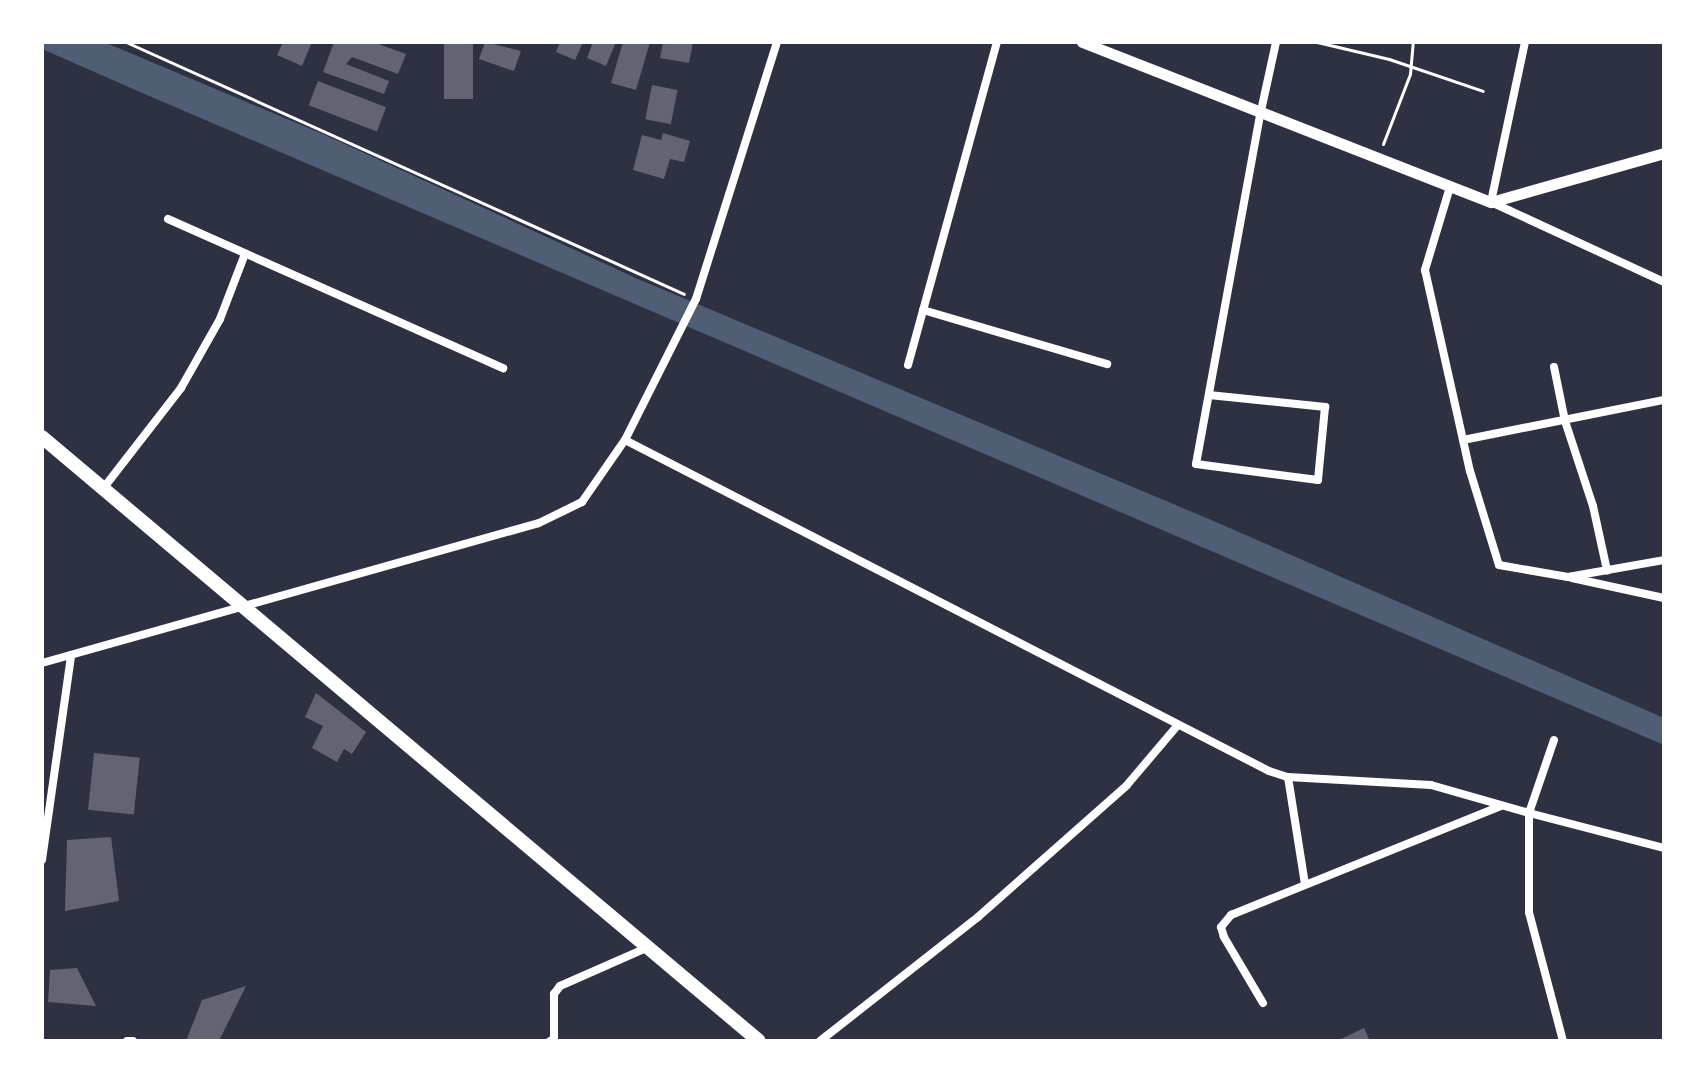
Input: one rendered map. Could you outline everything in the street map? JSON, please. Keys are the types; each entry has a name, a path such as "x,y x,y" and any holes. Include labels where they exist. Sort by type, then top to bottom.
{"main road":[{"path":"42,437 242,609 759,1041"}],"street":[{"path":"42,663 539,523 582,502 625,440 696,299 777,42"},
{"path":"908,365 997,42"},
{"path":"1082,42 1491,202 1664,282"},
{"path":"1209,395 1325,407 1318,480 1196,464 1261,111 1276,42"},
{"path":"1491,202 1525,42"},
{"path":"1491,202 1664,153"},
{"path":"1450,187 1425,270 1463,440 1499,565 1664,598"},
{"path":"168,219 503,368"},
{"path":"102,490 181,388 220,319 245,254"},
{"path":"923,310 1107,364"},
{"path":"1554,367 1565,421 1593,506 1607,570"},
{"path":"1463,440 1664,400"},
{"path":"625,440 1177,726 1288,777 1431,785 1664,848"},
{"path":"1568,577 1664,560"},
{"path":"42,860 71,655"},
{"path":"820,1041 978,917 1127,785 1177,726"},
{"path":"1554,740 1529,813 1529,912 1563,1041"},
{"path":"1288,777 1305,884"},
{"path":"1263,1003 1221,927 1231,915 1502,805"},
{"path":"550,1041 554,1039 554,994 560,986 646,948"},
{"path":"127,1041 133,1041"}],"path":[{"path":"126,42 696,299"},
{"path":"1317,42 1411,65 1483,91"},
{"path":"1373,156 1387,140 1411,65 1413,42"}],"water":[{"path":"42,42 104,42 325,135 638,279 1209,519 1664,718 1664,745 140,92 42,49"}],"building":[{"path":"283,42 312,42 302,66 277,55"},
{"path":"334,42 373,42 406,54 398,74 352,57 346,64 389,81 384,94 323,72"},
{"path":"444,42 473,42 473,99 444,99"},
{"path":"485,42 521,51 514,71 479,59"},
{"path":"560,42 583,42 575,60 556,52"},
{"path":"593,42 616,42 606,66 587,58"},
{"path":"623,42 650,42 636,90 611,83"},
{"path":"663,42 693,42 689,63 660,58"},
{"path":"318,81 386,107 377,131 309,105"},
{"path":"652,85 678,90 671,124 645,119"},
{"path":"663,133 690,141 684,162 670,159 664,179 633,170 642,135 661,140"},
{"path":"316,693 366,732 352,754 344,749 337,762 312,748 323,726 305,717"},
{"path":"94,753 140,758 134,814 88,810"},
{"path":"111,837 119,901 65,911 67,840"},
{"path":"77,968 96,1006 48,1002 50,970"},
{"path":"246,986 219,1041 186,1041 202,1000"},
{"path":"1364,1028 1370,1041 1337,1041"}]}
